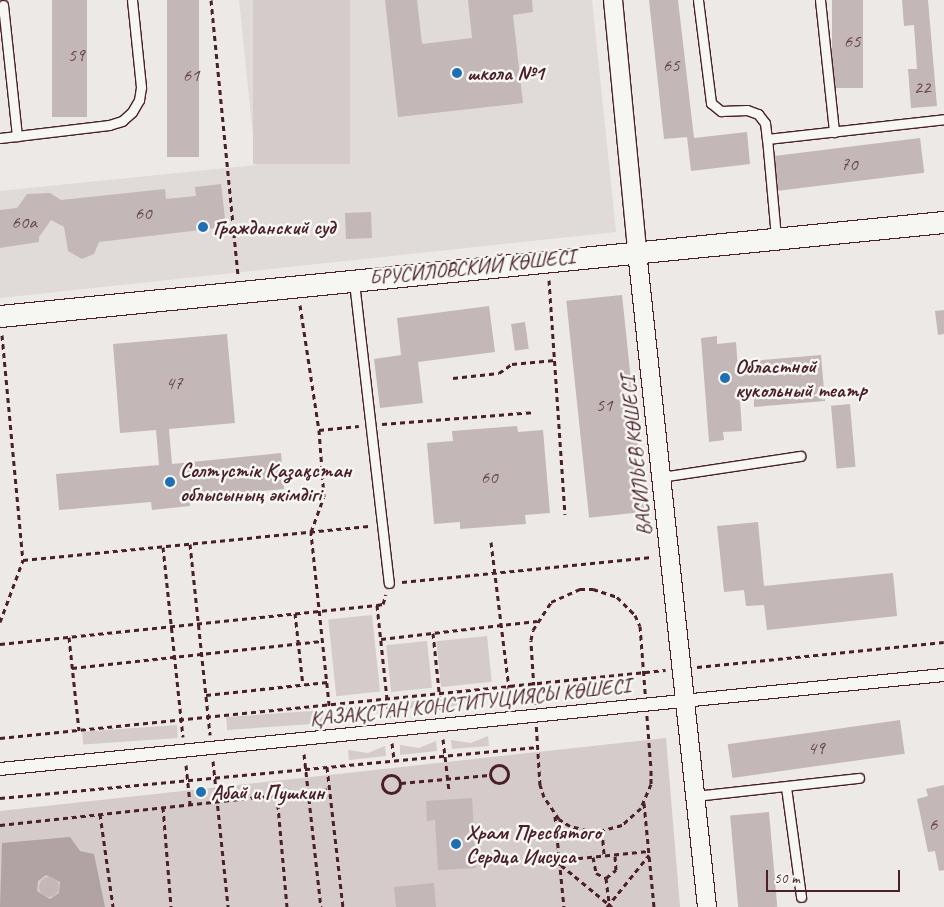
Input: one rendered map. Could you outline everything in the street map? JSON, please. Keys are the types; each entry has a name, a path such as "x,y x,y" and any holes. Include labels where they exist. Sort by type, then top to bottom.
{"street":[{"name":"ВАСИЛЬЕВ КӨШЕСІ","path":"613,0 637,251 707,907"},
{"name":"БРУСИЛОВСКИЙ КӨШЕСІ","path":"0,321 239,290 944,222"},
{"name":"ҚАЗАҚСТАН КОНСТИТУЦИЯСЫ КӨШЕСІ","path":"0,769 944,675"}],"lane":[{"path":"0,138 109,125 122,121 132,112 139,100 141,87 132,0"},
{"path":"698,0 711,103 721,111 747,110 758,114 766,124 776,237"},
{"path":"820,0 834,132"},
{"path":"3,5 17,136"},
{"path":"767,139 944,119"},
{"path":"354,279 389,584"},
{"path":"661,477 800,456"},
{"path":"695,796 860,778"},
{"path":"786,787 801,898"}],"path":[{"path":"211,0 239,290"},
{"path":"548,260 564,514"},
{"path":"297,284 319,430 324,497 311,532 332,736"},
{"path":"0,321 23,560 0,622"},
{"path":"453,378 499,373 512,364 555,360"},
{"path":"319,430 533,412"},
{"path":"23,560 383,525"},
{"path":"491,542 512,718"},
{"path":"190,544 228,907"},
{"path":"162,547 190,804"},
{"path":"389,584 652,557"},
{"path":"555,814 583,830 602,831 622,826 644,802 651,784 640,626 635,615 617,597 593,589 570,592 550,602 537,621 531,640 540,785 544,797 555,814 564,907"},
{"path":"0,644 377,605 394,760"},
{"path":"295,613 303,685"},
{"path":"381,639 537,621"},
{"path":"69,637 78,730"},
{"path":"72,668 322,641"},
{"path":"0,738 944,642"},
{"path":"206,695 327,682"},
{"path":"303,739 321,907"},
{"path":"0,798 538,747"},
{"path":"401,784 489,775 497,765 505,767 508,774 506,781 498,784 489,775"},
{"path":"327,767 342,907"},
{"path":"390,775 397,776 401,784 398,791 391,793 382,785 390,775"},
{"path":"0,825 330,790"},
{"path":"277,795 287,907"},
{"path":"644,802 654,907"},
{"path":"163,807 171,907"},
{"path":"100,814 113,907"},
{"path":"602,831 604,856"},
{"path":"560,860 649,853"},
{"path":"609,906 649,853"},
{"path":"606,878 616,870 615,855"},
{"path":"593,857 596,873 606,878"},
{"path":"560,865 609,906"},
{"path":"606,878 609,906"}],"shaded area":[{"path":"239,0 592,0 616,232 0,298 0,191 256,165"},
{"path":"253,0 350,0 350,164 253,164"},
{"path":"372,615 380,692 336,696 328,620"},
{"path":"487,636 492,682 441,687 436,641"},
{"path":"427,641 432,688 391,692 386,645"},
{"path":"484,694 485,704 469,701 448,708 448,698"},
{"path":"433,699 433,709 417,706 397,713 396,703"},
{"path":"381,704 382,714 362,711 345,718 345,708"},
{"path":"326,710 327,723 227,730 226,717"},
{"path":"177,725 178,738 83,745 82,732"},
{"path":"488,736 489,746 452,749 451,740 471,743"},
{"path":"666,738 680,907 0,907 0,811"},
{"path":"436,741 437,751 400,755 400,745 419,748"},
{"path":"385,746 386,756 349,760 348,750 368,753"},
{"path":"70,837 80,851 94,854 105,907 0,907 2,843","holes":["46,875 60,882 59,893 50,899 37,891 38,881"]}],"building":[{"path":"52,0 87,0 87,117 52,117"},
{"path":"167,0 199,0 199,157 167,157"},
{"name":"школа №1","path":"385,0 417,0 422,44 472,38 468,0 532,0 533,12 513,15 523,103 398,117"},
{"path":"649,0 678,0 694,138 747,132 750,164 691,171 687,137 664,139"},
{"path":"832,0 863,0 863,88 832,88"},
{"path":"902,0 928,0 937,106 911,108 908,69 917,69 914,25 904,26"},
{"path":"920,138 924,173 778,191 774,156"},
{"path":"221,184 226,227 99,242 94,254 82,259 68,251 64,227 51,220 39,237 39,242 0,248 0,210 17,208 27,194 50,193 61,200 165,189 166,199 196,196 195,187"},
{"path":"371,212 372,238 346,239 345,213"},
{"path":"622,295 645,512 589,518 566,301"},
{"path":"489,306 495,352 418,362 423,403 380,408 374,359 401,355 397,318"},
{"path":"944,310 944,334 938,335 935,311"},
{"path":"525,322 529,349 515,351 511,324"},
{"path":"227,334 235,423 169,429 172,464 281,453 284,489 190,498 190,506 152,510 151,502 59,510 56,474 159,465 156,430 120,433 113,344"},
{"path":"717,336 717,344 736,342 738,369 752,368 751,361 821,355 825,401 754,407 754,399 740,400 742,431 723,432 724,440 709,442 701,338"},
{"path":"850,404 855,467 837,468 831,406"},
{"path":"517,426 518,432 543,430 550,513 525,515 526,524 460,529 460,522 434,524 427,443 453,441 452,431"},
{"path":"758,522 764,586 893,573 897,616 767,630 764,605 746,606 744,590 724,592 717,526"},
{"path":"900,720 905,754 732,778 728,744"},
{"path":"944,785 944,870 939,871 935,851 928,852 917,799 928,796 926,789"},
{"name":"Храм Пресвятого Сердца Иисуса","path":"472,798 476,868 438,870 435,820 427,821 426,801"},
{"path":"769,812 777,907 738,907 730,815"},
{"path":"49,877 56,880 59,887 56,894 49,897 42,894 39,887 42,880"},
{"path":"434,883 436,907 396,907 394,887"}],"place":[{"name":"школа №1","path":"457,73"},
{"name":"Гражданский суд","path":"203,227"},
{"name":"Областной кукольный театр","path":"725,378"},
{"name":"Солтүстік Қазақстан облысының әкімдігі","path":"170,482"},
{"name":"Абай и Пушкин","path":"201,792"},
{"name":"Храм Пресвятого Сердца Иисуса","path":"456,844"}]}
